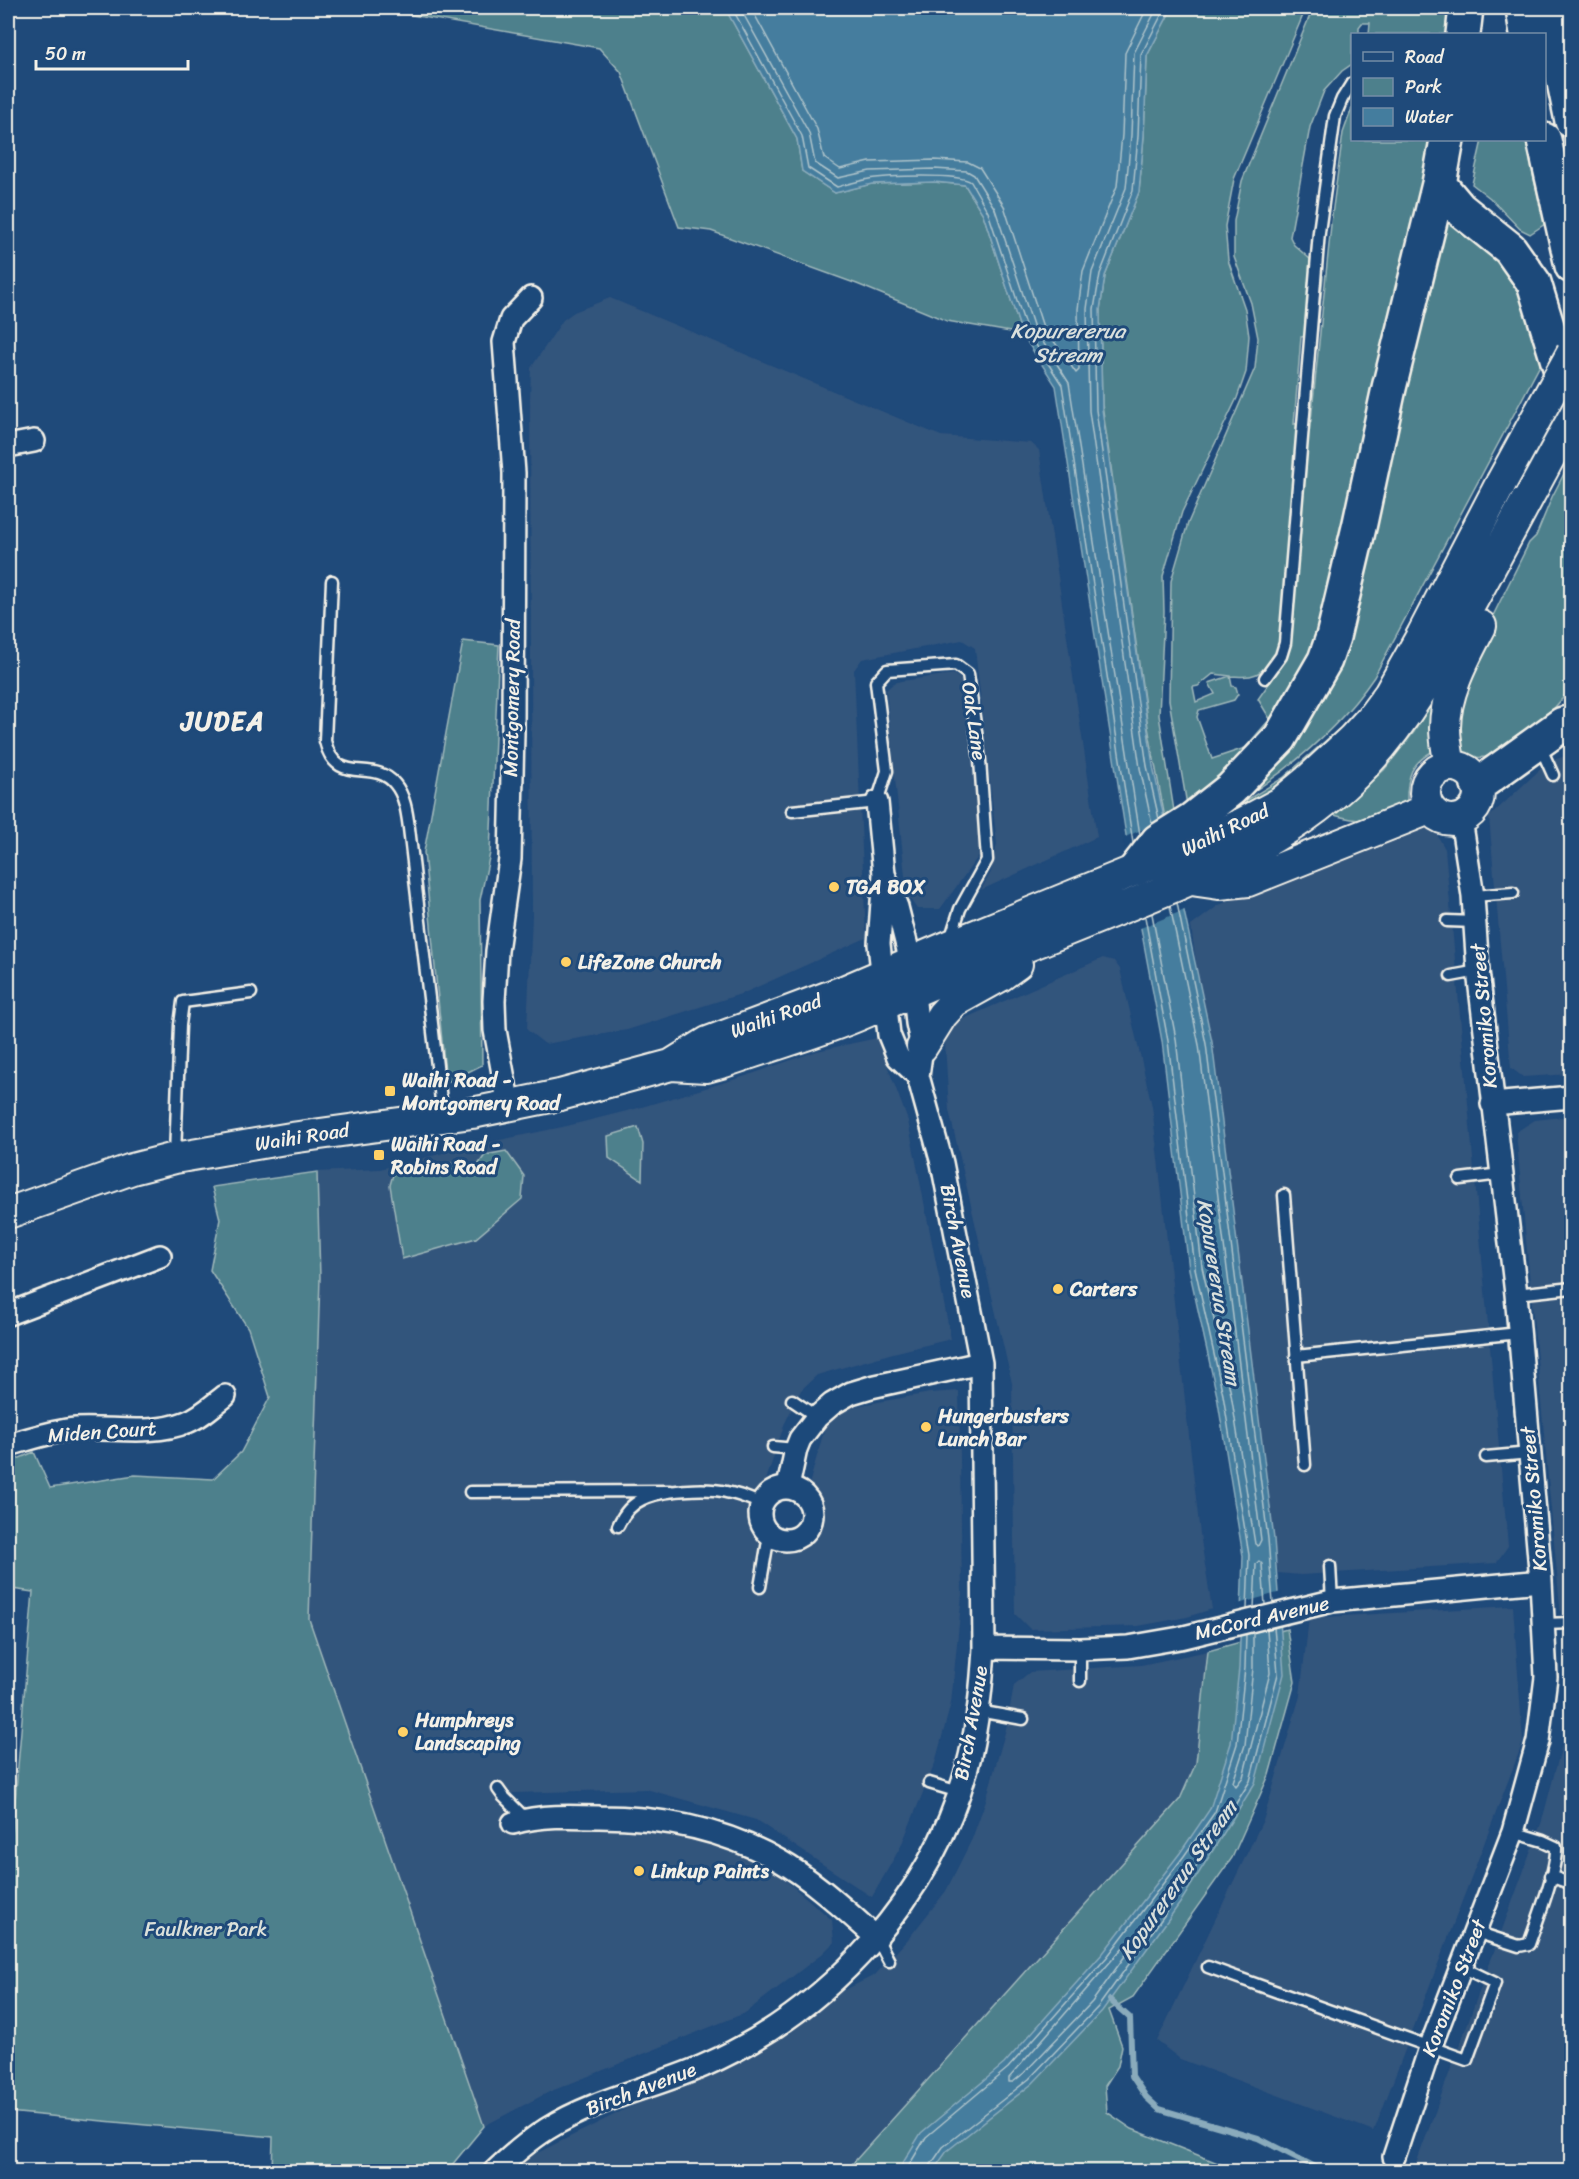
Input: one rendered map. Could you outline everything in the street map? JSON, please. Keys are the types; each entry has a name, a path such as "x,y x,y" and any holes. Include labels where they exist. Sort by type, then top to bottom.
{"highway":[{"path":"1463,33 1466,8"},
{"path":"1523,8 1527,33"},
{"path":"1552,8 1559,58 1572,121"},
{"path":"1124,874 1158,841 1178,842 1193,819 1231,789 1280,738 1325,660 1333,637 1360,523 1389,388 1439,184 1447,141"},
{"path":"1544,141 1572,266"},
{"path":"1439,184 1460,209 1510,249 1534,283 1572,407"},
{"path":"1478,785 1561,724"}],"main road":[{"name":"Waihi Road","path":"1178,842 1243,823 1280,803 1359,732 1389,694 1572,353"},
{"name":"Waihi Road","path":"912,977 934,982 1192,880 1256,849 1304,819 1336,794 1366,764 1408,712 1511,532 1572,416"},
{"path":"1450,766 1445,730 1447,706 1465,657 1493,603 1511,532"},
{"path":"1450,766 1467,771 1478,785 1479,793 1474,809 1461,819 1443,819 1429,809 1424,793 1429,777 1442,767 1450,766"},
{"path":"1192,880 1219,884 1248,881 1429,809"},
{"path":"1304,819 1374,832"},
{"name":"Waihi Road","path":"8,1213 132,1169 175,1158 291,1138 509,1106 569,1093 671,1065 706,1067 724,1062 861,1015 884,989 912,977 948,946 1124,874"},
{"path":"922,1047 954,1002 999,977 1059,934"}],"street":[{"name":"Montgomery Road","path":"509,1106 495,1030 494,1001 497,951 510,859 513,733 514,473 504,342 511,319 531,298"},
{"path":"8,446 33,441"},
{"name":"Oak Lane","path":"878,802 884,874 879,944 884,989"},
{"name":"Koromiko Street","path":"1394,2157 1430,2048 1513,1832 1538,1741 1546,1677 1541,1581 1519,1333 1478,971 1473,896 1461,819"},
{"name":"Oak Lane","path":"884,874 897,907 912,977"},
{"name":"Birch Avenue","path":"495,2172 530,2140 575,2114 703,2066 758,2038 809,2002 877,1938 911,1890 936,1845 959,1792 970,1756 978,1711 984,1648 981,1363 942,1163 918,1076 922,1047 912,977"},
{"name":"Birch Avenue","path":"884,989 889,1035 898,1057 918,1076"},
{"path":"1492,1104 1572,1096"},
{"path":"8,1314 159,1256"},
{"path":"788,1487 796,1449 805,1430 832,1404 851,1393 981,1363"},
{"name":"Miden Court","path":"8,1445 59,1431 158,1429 175,1426 198,1416 225,1396"},
{"path":"788,1487 806,1497 810,1504 811,1521 802,1535 794,1539 777,1539 769,1535 760,1521 762,1504 774,1491 788,1487"},
{"name":"McCord Avenue","path":"984,1648 1080,1649 1151,1644 1332,1601 1541,1581"},
{"path":"519,1821 548,1816 624,1817 681,1823 738,1840 794,1870 835,1901 877,1938"}],"lane":[{"path":"1265,678 1281,656 1285,643 1319,232 1335,116 1342,99 1351,86"},
{"path":"332,581 325,741 330,756 336,764 389,778 396,784 403,800 409,828 443,1117"},
{"name":"Oak Lane","path":"878,802 887,771 876,682 887,670 956,665 963,669 968,674 980,760 987,860 960,909 948,946"},
{"path":"1553,776 1561,724"},
{"path":"792,811 878,802"},
{"path":"1473,896 1513,893"},
{"path":"1447,921 1475,921"},
{"path":"1451,976 1478,971"},
{"path":"175,1158 180,1025 183,1002 251,993"},
{"path":"1460,1179 1501,1174"},
{"path":"1284,1196 1305,1465"},
{"path":"1515,1294 1572,1288"},
{"path":"1296,1356 1519,1333"},
{"path":"792,1400 817,1417"},
{"path":"773,1447 796,1449"},
{"path":"1486,1457 1530,1454"},
{"path":"618,1526 623,1516 635,1504 644,1498 670,1491"},
{"path":"470,1492 724,1491 762,1504"},
{"path":"760,1587 769,1535"},
{"path":"1330,1566 1332,1601"},
{"path":"1544,1624 1572,1623"},
{"path":"1080,1649 1080,1681"},
{"path":"978,1711 1023,1719"},
{"path":"929,1783 959,1792"},
{"path":"498,1789 519,1821"},
{"path":"1476,1932 1519,1946 1529,1944 1551,1876 1556,1847 1543,1840 1513,1832"},
{"path":"1551,1876 1572,1884"},
{"path":"877,1938 889,1961"},
{"path":"1208,1966 1467,2060 1495,1983 1462,1967"}],"shaded area":[{"path":"610,298 941,436 1031,443 1039,450 1097,837 981,890 991,872 997,844 975,648 962,640 862,659 854,670 866,938 744,993 627,1030 545,1044 527,1030 532,915 531,368 563,320 574,312"},
{"path":"953,674 961,679 963,684 983,850 940,909 917,909 907,895 886,690 894,683 901,681"},
{"path":"1571,754 1571,1074 1523,1077 1511,1068 1489,817 1548,762"},
{"path":"1430,822 1445,849 1508,1546 1496,1563 1301,1575 1278,1573 1191,926 1219,905 1411,833"},
{"path":"1103,958 1114,961 1120,969 1152,1106 1200,1534 1212,1609 1187,1617 1138,1626 1030,1629 1015,1614 1012,1383 949,1110 945,1043 954,1023"},
{"path":"877,1038 908,1121 951,1339 817,1375 801,1390 784,1425 755,1514 773,1536 792,1535 804,1503 825,1427 838,1409 930,1393 959,1391 962,1594 951,1703 935,1763 901,1846 872,1897 756,1820 646,1789 513,1793 505,1801 513,1825 530,1829 631,1825 704,1836 764,1862 832,1920 834,1942 822,1954 745,2013 549,2092 484,2126 309,1620 320,1278 317,1172 380,1169 471,1146 567,1126 635,1109 746,1076 817,1051"},
{"path":"1571,1116 1571,2171 1413,2172 1542,1821 1570,1714 1516,1132 1535,1120"},
{"path":"1513,1606 1523,1742 1374,2131 1180,2059 1157,2041 1264,1818 1300,1696 1309,1618"},
{"path":"1208,1651 1196,1763 1180,1799 845,2171 511,2172 519,2162 800,2023 837,1994 875,1975 909,1938 946,1891 972,1839 986,1800 1006,1729 1014,1685 1030,1672 1141,1665"}],"green space":[{"path":"372,8 725,8 797,139 802,171 835,193 871,184 934,182 965,185 983,214 1022,334 947,321 857,284 711,231 679,227 621,72 599,48"},
{"path":"1172,8 1306,8 1234,179 1225,226 1228,260 1245,309 1249,336 1246,372 1237,398 1182,512 1163,576 1164,612 1159,715 1174,811 1165,818 1148,727 1102,404 1100,310 1105,276 1139,192 1147,56"},
{"path":"1313,8 1456,8 1450,33 1369,33 1370,23 1362,23 1359,33 1351,33 1351,65 1324,91 1310,127 1290,237 1294,245 1311,260 1323,276 1317,335 1301,337 1294,424 1311,421 1332,215 1343,133 1351,111 1351,141 1431,141 1335,568 1304,682 1254,749 1187,805 1169,700 1171,581 1188,523 1255,368 1258,338 1251,303 1234,257 1234,221 1242,181","holes":["1283,648 1288,650 1277,672 1258,699 1270,719 1245,748 1212,759 1197,717 1199,710 1234,700 1238,694 1236,687 1232,686 1230,676 1209,683 1215,694 1196,702 1193,687 1198,686 1213,674 1246,676 1260,672"]},
{"path":"1482,141 1527,141 1545,224 1530,234 1520,229 1490,198 1472,184"},
{"path":"1442,219 1478,237 1517,276 1547,352 1374,677 1344,715 1310,749 1272,779 1231,806 1305,714"},
{"path":"1571,460 1571,687 1555,707 1521,738 1497,753 1485,757 1471,756 1460,750 1458,723 1464,687 1480,642 1529,543 1536,536"},
{"path":"463,641 499,645 490,853 480,900 482,1065 446,1083 424,852"},
{"path":"1443,684 1439,748 1429,753 1412,771 1409,778 1407,807 1387,815 1364,820 1334,815 1384,770 1414,732"},
{"path":"1339,729 1319,752 1281,784 1242,810 1196,831 1283,778"},
{"path":"638,1127 643,1144 642,1180 609,1158 608,1136"},
{"path":"506,1151 524,1176 522,1199 476,1238 402,1259 390,1185 394,1171 462,1162 476,1168 485,1155"},
{"name":"Faulkner Park","path":"317,1172 320,1278 309,1619 484,2126 447,2171 272,2171 273,2137 8,2112 8,1882 33,1592 8,1587 8,1463 34,1452 50,1488 135,1475 213,1479 241,1452 270,1397 248,1328 210,1270 220,1219 212,1187"},
{"path":"1287,1629 1295,1682 1269,1775 1232,1858 1133,1997 1109,2010 1122,2046 1118,2066 1105,2086 1107,2112 1132,2129 1238,2171 845,2172 1180,1799 1196,1763 1208,1651"}],"water":[{"name":"Kopurererua Stream","path":"725,8 1172,8 1147,56 1139,192 1105,276 1100,310 1102,409 1153,766 1212,1042 1274,1539 1284,1674 1255,1783 1180,1903 1102,2011 1033,2083 947,2151 933,2171 898,2171 921,2133 1004,2064 1103,1953 1180,1853 1210,1809 1231,1743 1239,1668 1243,1556 1217,1396 1189,1269 1162,1041 1138,912 1056,386 1022,334 983,214 965,185 934,182 872,184 835,193 802,171 797,139"}],"pier":[{"path":"1168,818 1187,909 1138,929 1123,838"},
{"path":"1281,1592 1283,1624 1237,1637 1238,1604"}],"waterway":[{"path":"1110,2000 1130,2018 1132,2076 1146,2097 1159,2109 1258,2138 1325,2172"}],"place":[{"name":"TGA BOX","path":"834,887"},
{"name":"LifeZone Church","path":"566,962"},
{"name":"Waihi Road - Montgomery Road","path":"390,1091"},
{"name":"Waihi Road - Robins Road","path":"379,1155"},
{"name":"Carters","path":"1058,1289"},
{"name":"Hungerbusters Lunch Bar","path":"926,1427"},
{"name":"Humphreys Landscaping","path":"403,1732"},
{"name":"Linkup Paints","path":"639,1871"}],"district":[{"name":"JUDEA","path":"223,721"}]}
